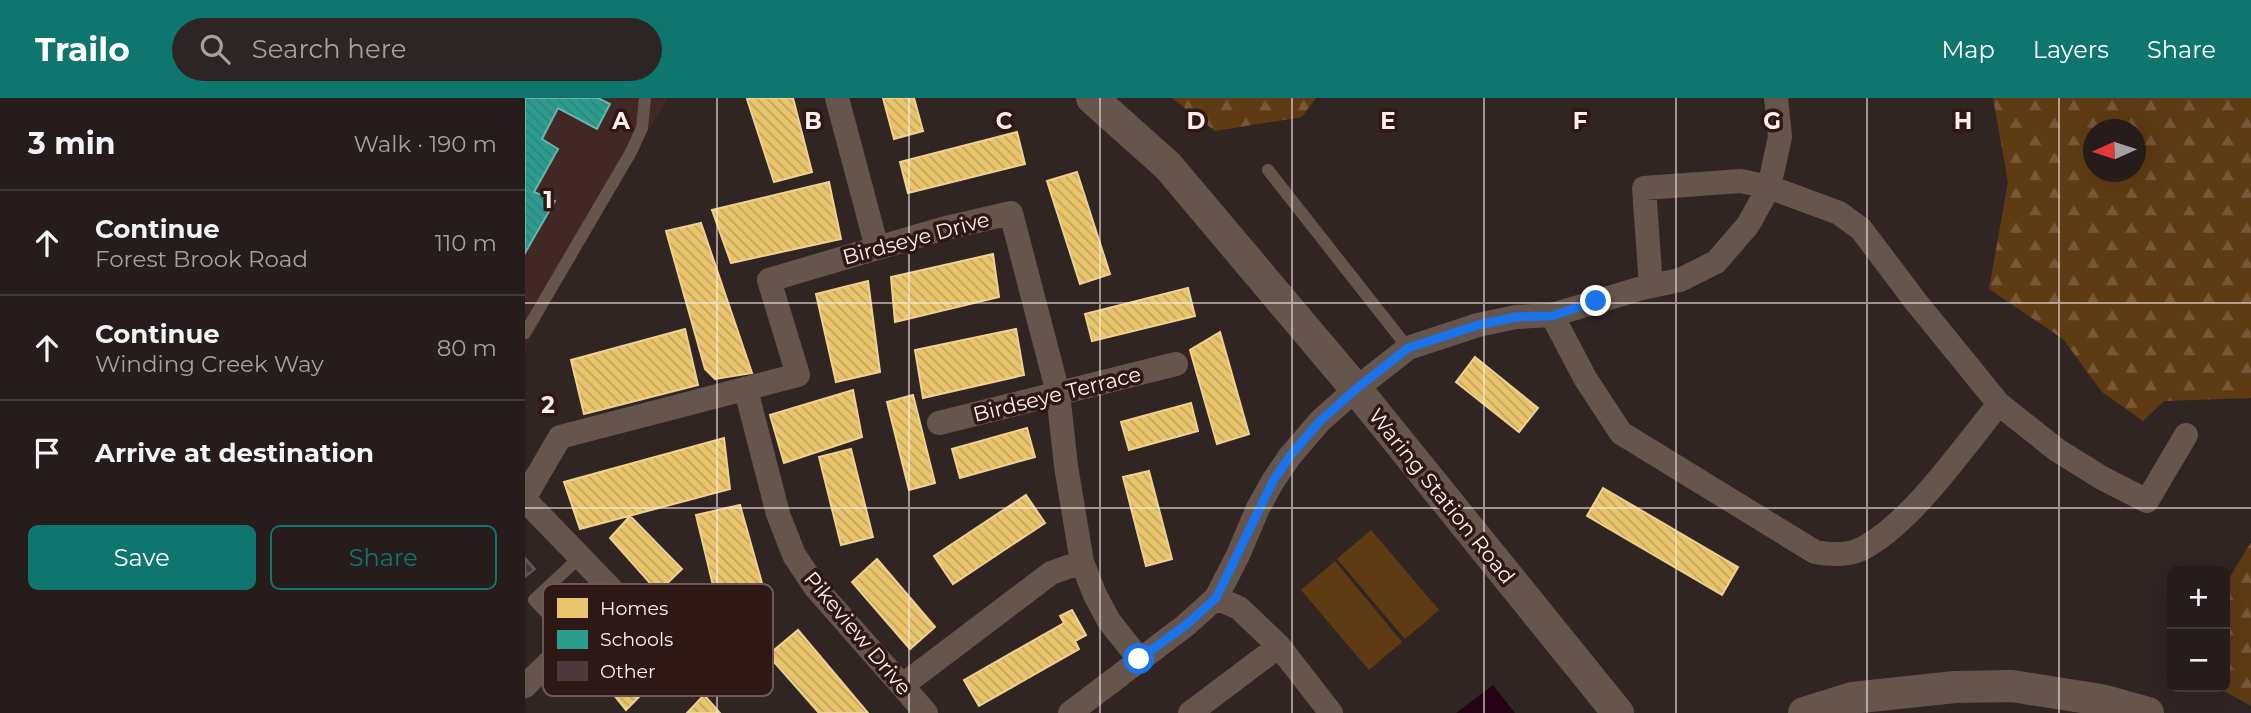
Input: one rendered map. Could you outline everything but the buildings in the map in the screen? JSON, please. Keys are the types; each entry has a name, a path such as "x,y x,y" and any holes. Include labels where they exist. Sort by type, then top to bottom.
{"street":[{"path":"837,98 877,248"},
{"name":"Waring Station Road","path":"1092,98 1168,166 1356,389 1618,713"},
{"path":"1070,713 1186,625 1216,598 1273,481 1290,456 1320,421 1408,348 1478,325 1516,317 1552,316 1651,286 1680,281 1716,262 1748,225 1769,187 1780,137 1776,98"},
{"path":"1651,286 1644,188 1741,181 1769,187 1839,213 1861,229 1999,404 2057,450 2102,478 2147,501 2186,435"},
{"name":"Birdseye Drive","path":"607,584 525,499 560,437 798,375 769,280 942,229 1011,213 1058,393 1081,562 1109,621 1139,659"},
{"path":"1552,316 1585,378 1621,433 1815,552 1839,555 1866,547 1909,512 1999,404"},
{"name":"Birdseye Terrace","path":"939,423 1175,364"},
{"name":"Pikeview Drive","path":"745,390 778,514 795,555 815,588 926,713"},
{"path":"903,685 1051,573 1081,562"},
{"path":"1216,598 1238,608 1279,646 1331,713"},
{"path":"1190,713 1279,646"},
{"name":"Birdseye Drive","path":"525,687 543,669"},
{"path":"1804,713 1852,698 1955,687 2012,686 2099,706 2147,713"}],"lane":[{"path":"525,333 631,152 642,128 645,98"},
{"path":"1268,170 1408,348"},
{"path":"551,584 580,556"},
{"path":"543,591 534,600 543,609"}],"shaded area":[{"path":"525,98 667,98 525,348"},
{"path":"1493,685 1515,713 1456,713"}],"green space":[{"path":"1172,98 1316,98 1302,117 1215,131"},
{"path":"1993,98 2251,98 2251,398 2164,401 2143,421 2102,392 2063,339 1989,289 2008,182"},
{"path":"1371,530 1439,610 1405,639 1337,559"},
{"path":"2251,542 2251,706 2226,692 2230,692 2230,577"},
{"path":"1335,561 1402,642 1369,670 1301,590"}],"route":[{"path":"1139,659 1186,625 1216,598 1273,481 1320,421 1408,348 1478,325 1516,317 1552,316 1596,301"}]}
